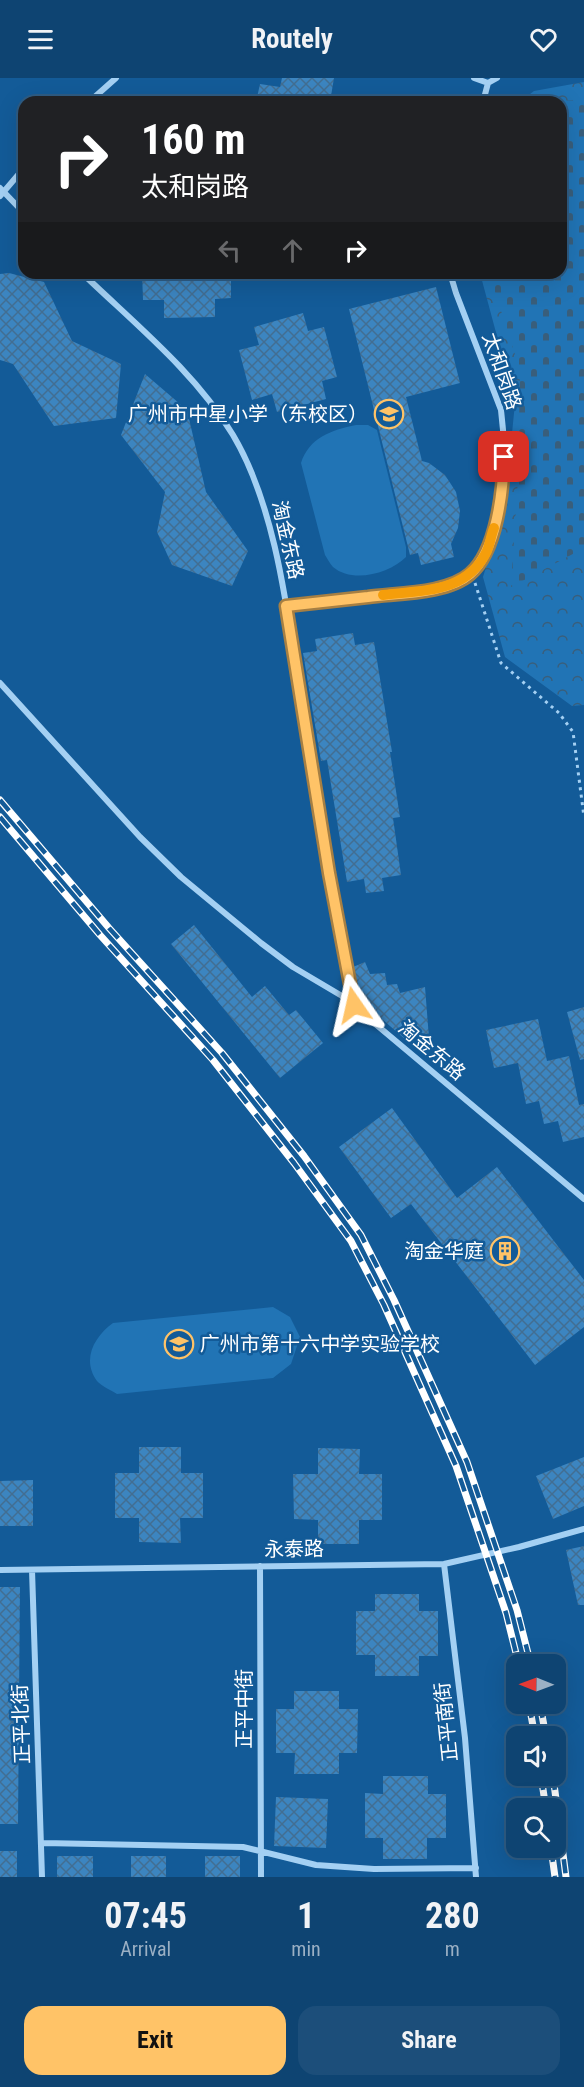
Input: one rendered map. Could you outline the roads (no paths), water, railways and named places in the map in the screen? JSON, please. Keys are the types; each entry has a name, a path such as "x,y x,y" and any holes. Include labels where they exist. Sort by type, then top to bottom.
{"street":[{"path":"96,96 116,78"},
{"path":"474,78 488,83"},
{"path":"485,96 488,83 497,78"},
{"path":"18,174 1,192 18,208"},
{"name":"淘金东路","path":"88,279 197,385 234,436 251,469 261,496 286,606 329,873 354,1005 584,1199"},
{"name":"太和岗路","path":"286,606 440,588 458,582 472,573 488,549 496,519 503,469 501,410 452,279"},
{"path":"0,683 140,837 181,877 293,967 354,1005"},
{"name":"永泰路","path":"0,1570 444,1564 584,1529"},
{"name":"正平南街","path":"444,1564 465,1738 476,1877"},
{"name":"正平中街","path":"260,1566 261,1877"},
{"name":"正平北街","path":"32,1570 43,1843 42,1877"},
{"path":"43,1843 243,1847 316,1865 374,1869 476,1868"}],"railway":[{"path":"0,800 109,928 222,1053 304,1156 361,1235 394,1300 467,1462 517,1610 528,1654"},
{"path":"0,817 100,935 213,1060 294,1163 351,1241 384,1305 456,1466 506,1613 516,1654"},
{"path":"531,1714 533,1726"},
{"path":"542,1714 544,1726"},
{"path":"543,1786 544,1798"},
{"path":"554,1786 566,1877"},
{"path":"552,1858 555,1877"}],"place":[{"name":"广州市中星小学（东校区）","path":"389,414"},
{"name":"淘金华庭","path":"505,1251"},
{"name":"广州市第十六中学实验学校","path":"179,1344"}]}
